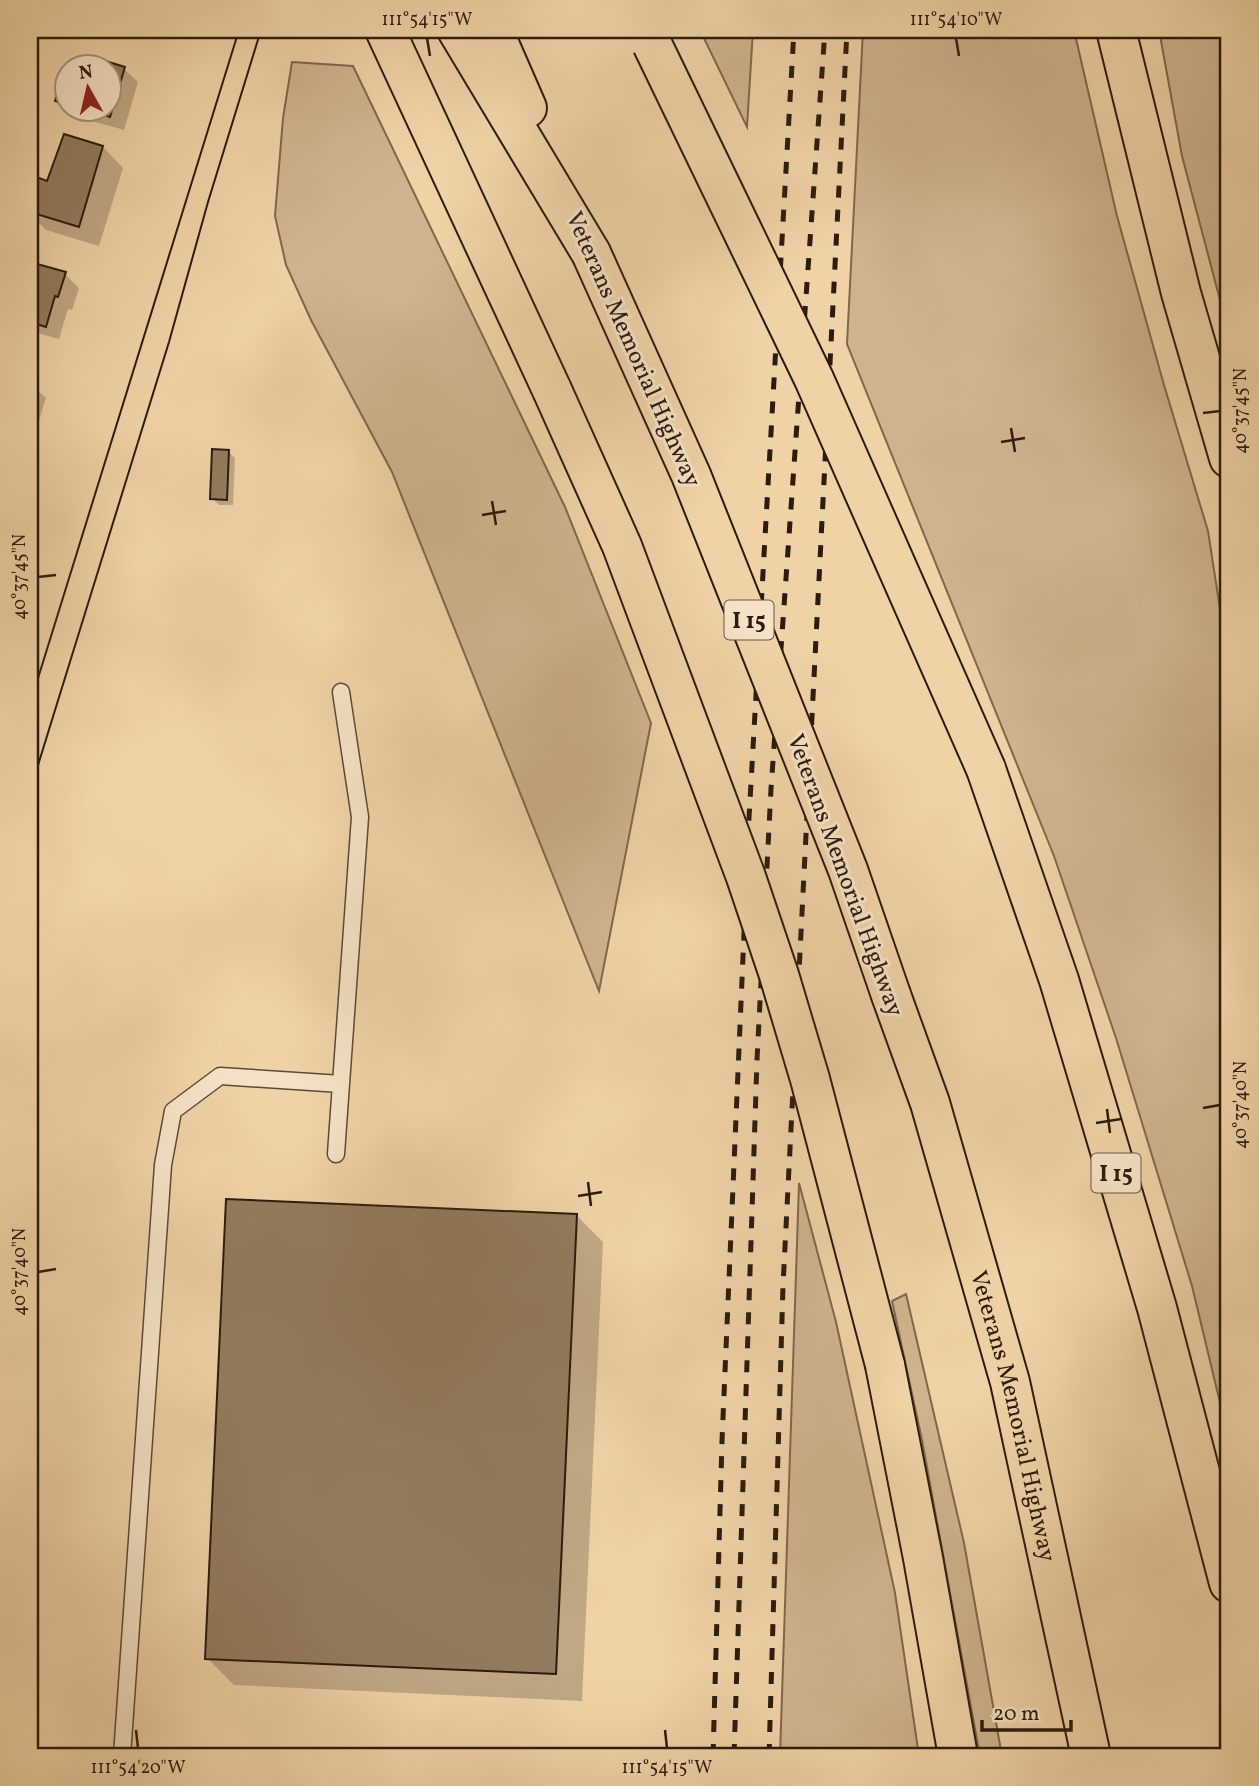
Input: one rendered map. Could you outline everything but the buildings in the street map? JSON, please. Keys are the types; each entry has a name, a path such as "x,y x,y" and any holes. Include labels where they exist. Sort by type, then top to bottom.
{"highway":[{"path":"457,30 591,253"},
{"name":"Veterans Memorial Highway","path":"493,30 691,475 848,870 930,1103 1010,1382 1085,1746"},
{"path":"388,37 622,546 750,889 779,975 817,1105 885,1365 958,1756"},
{"name":"I 15","path":"649,37 814,379 986,769 1059,980 1153,1295 1229,1583"},
{"path":"1120,42 1181,293 1229,458"}],"lane":[{"path":"336,1154 360,817 341,692"},
{"path":"122,1756 163,1166 173,1111 220,1076 341,1084"}],"shaded area":[{"path":"700,30 753,30 747,127"},
{"path":"863,30 1074,30 1117,216 1208,531 1229,653 1229,1440 1192,1286 1116,1038 1054,856 847,344"},
{"path":"1159,30 1229,30 1229,334 1182,156"},
{"path":"292,62 353,66 565,507 651,723 599,991 392,472 311,320 286,265 275,216 283,118"},
{"path":"799,1183 836,1322 895,1593 919,1756 780,1756"},
{"path":"906,1294 964,1543 1002,1756 980,1756 922,1440 892,1301"}],"tram line":[{"path":"30,704 239,30"},
{"path":"30,791 169,342 208,202 261,30"}],"railway":[{"path":"713,1756 722,1441 749,818 794,30"},
{"path":"734,1756 757,1060 771,789 825,30"},
{"path":"769,1756 783,1286 847,30"}]}
